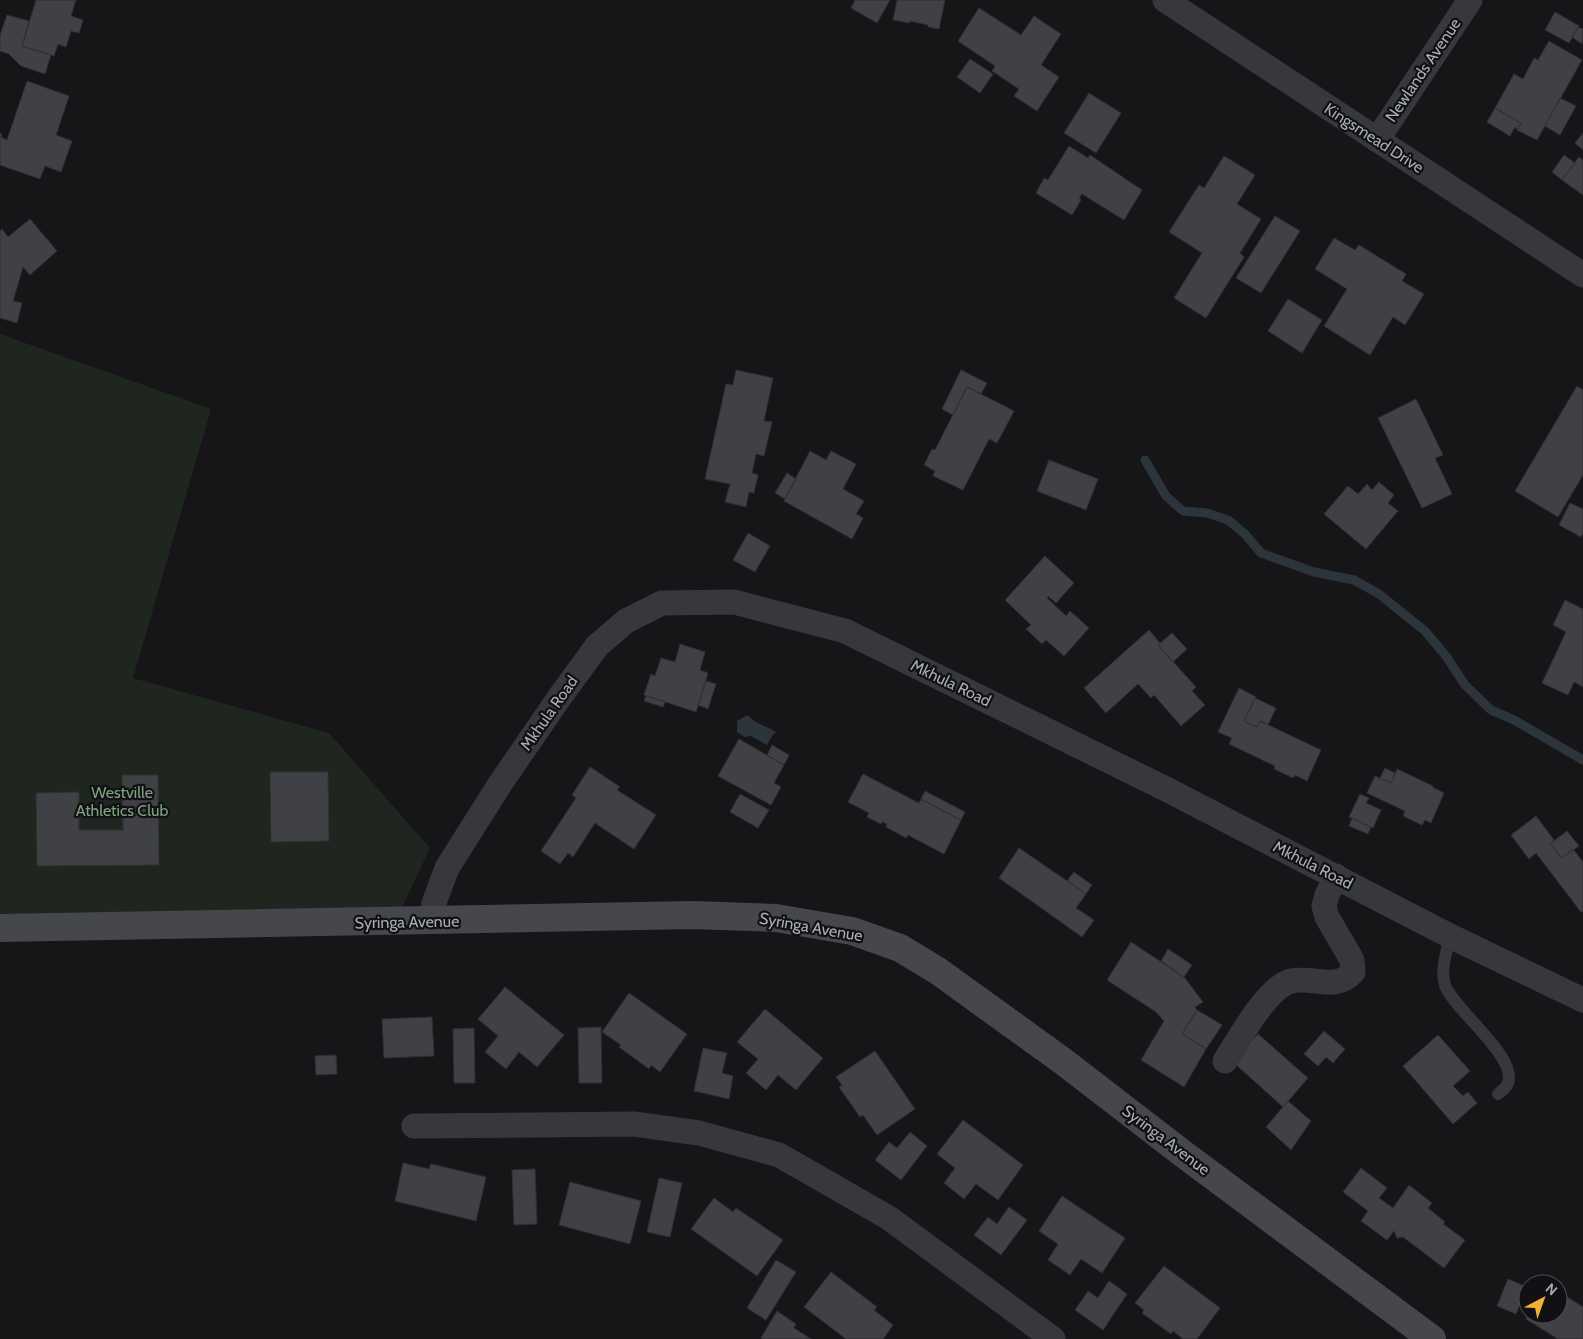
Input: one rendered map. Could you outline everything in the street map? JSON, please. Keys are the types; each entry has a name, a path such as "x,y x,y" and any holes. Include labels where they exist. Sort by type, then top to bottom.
{"street":[{"name":"Kingsmead Drive","path":"1165,0 1583,275"},
{"name":"Newlands Avenue","path":"1377,140 1470,0"},
{"name":"Mkhula Road","path":"432,921 434,903 447,868 500,784 597,646 626,621 662,603 734,602 845,631 1166,789 1450,936 1583,1000"},
{"path":"1225,1061 1244,1030 1277,988 1290,981 1314,980 1337,983 1346,979 1353,972 1352,960 1327,917 1324,906 1336,876"},
{"name":"Syringa Avenue","path":"0,928 694,915 776,918 852,931 900,948 938,971 1064,1062 1182,1153 1432,1339"},
{"path":"414,1126 634,1124 699,1133 779,1155 889,1218 1053,1339"}],"lane":[{"path":"1450,936 1443,975 1445,984 1450,996 1485,1035 1503,1060 1509,1075 1509,1083 1498,1094"}],"green space":[{"name":"Westville Athletics Club","path":"0,334 211,409 133,678 329,733 430,848 398,916 0,925"}],"shaded area":[{"path":"748,715 758,723 776,732 767,745 751,736 745,737 737,732 737,721"}],"building":[{"path":"36,0 76,0 71,16 83,20 79,33 71,31 66,47 58,44 54,56 22,46"},
{"path":"855,0 890,0 877,23 851,8"},
{"path":"897,0 945,0 939,29 910,21 910,23 893,20"},
{"path":"979,8 1021,35 1034,16 1061,34 1041,65 1059,77 1037,111 1014,96 1019,89 992,71 995,66 958,41"},
{"path":"1555,12 1579,26 1569,43 1545,30"},
{"path":"7,15 29,21 22,46 51,55 45,74 21,66 9,54 0,51 0,35"},
{"path":"1578,27 1583,29 1582,44 1572,37"},
{"path":"1549,41 1582,60 1537,140 1517,130 1521,123 1495,108 1514,74 1523,79 1534,58 1538,60"},
{"path":"970,59 993,74 980,93 957,77"},
{"path":"27,81 69,96 56,135 72,141 61,172 45,166 40,179 0,165 0,133 2,134 1,137 7,140"},
{"path":"1089,93 1121,113 1096,153 1064,133"},
{"path":"1560,98 1576,106 1560,135 1545,126"},
{"path":"1495,108 1521,123 1517,130 1515,127 1510,136 1487,122"},
{"path":"1583,133 1583,150 1575,143"},
{"path":"1069,146 1088,158 1090,155 1142,190 1124,220 1082,194 1079,198 1081,200 1072,215 1036,193 1044,178 1048,180"},
{"path":"1564,155 1575,163 1562,180 1552,172"},
{"path":"1224,156 1255,175 1237,204 1261,219 1240,253 1244,257 1206,318 1174,298 1202,253 1169,232 1199,185 1204,188"},
{"path":"1579,157 1583,160 1583,195 1562,180"},
{"path":"1275,216 1300,231 1261,293 1236,278"},
{"path":"30,219 57,251 30,275 23,267 13,301 22,303 17,323 0,318 0,231 2,229 8,237"},
{"path":"1334,238 1355,250 1359,245 1406,274 1402,281 1424,294 1405,325 1393,317 1370,355 1324,326 1347,289 1315,269"},
{"path":"1288,299 1322,320 1302,353 1268,331"},
{"path":"736,370 773,378 764,421 772,422 764,456 756,454 752,473 758,475 754,493 749,492 746,507 725,502 730,484 705,479 726,384 733,385"},
{"path":"961,370 987,383 981,394 967,387 953,415 942,409"},
{"path":"1577,386 1583,390 1583,475 1558,517 1515,491"},
{"path":"967,387 1014,411 997,443 989,439 963,490 933,476 935,471 924,465 932,449 935,450"},
{"path":"1416,399 1443,455 1435,458 1452,494 1422,508 1378,418"},
{"path":"810,451 826,460 831,451 856,464 843,489 864,501 856,514 863,518 852,539 784,501"},
{"path":"1049,460 1098,479 1086,510 1037,491"},
{"path":"787,473 796,479 785,499 775,493"},
{"path":"1379,482 1394,495 1388,503 1398,511 1366,549 1324,514 1348,486 1358,494 1367,484 1372,490"},
{"path":"1570,503 1583,509 1583,533 1581,537 1559,525"},
{"path":"748,533 770,546 755,572 733,560"},
{"path":"1045,556 1074,583 1056,603 1048,596 1047,598 1066,616 1070,611 1089,628 1064,656 1046,640 1042,644 1026,629 1031,625 1005,600"},
{"path":"1565,600 1583,609 1583,687 1574,682 1568,695 1542,683 1566,632 1553,625"},
{"path":"1149,630 1160,643 1158,645 1196,687 1192,691 1205,705 1181,726 1154,695 1151,698 1138,684 1106,713 1084,688"},
{"path":"1172,633 1187,649 1173,662 1158,645"},
{"path":"680,644 705,652 700,670 708,673 696,712 644,695 651,674 655,676 661,658 675,662"},
{"path":"706,681 716,684 708,709 698,705"},
{"path":"1239,688 1256,697 1244,721 1257,727 1260,721 1321,750 1307,781 1295,775 1293,778 1274,769 1275,766 1229,744 1232,738 1218,732"},
{"path":"646,696 665,702 663,707 644,701"},
{"path":"1255,698 1276,708 1268,725 1260,721 1257,727 1244,721"},
{"path":"739,739 784,765 774,783 781,787 771,805 718,776"},
{"path":"772,745 789,755 784,765 767,755"},
{"path":"590,767 620,787 617,790 656,815 634,849 595,823 573,857 568,853 560,864 541,851 576,798 572,795"},
{"path":"1385,768 1395,773 1391,783 1380,778"},
{"path":"1397,769 1444,793 1431,823 1425,820 1422,825 1403,816 1405,811 1367,793 1375,776 1391,783"},
{"path":"270,772 328,772 329,841 271,842"},
{"path":"863,774 919,803 921,799 961,820 944,854 908,835 906,838 886,827 887,824 882,822 881,824 867,817 869,813 848,802"},
{"path":"122,775 158,775 159,865 37,866 36,793 79,792 79,830 123,830"},
{"path":"925,791 965,812 961,820 921,799"},
{"path":"740,794 769,810 758,828 730,812"},
{"path":"1360,794 1369,798 1366,803 1381,810 1373,828 1349,817"},
{"path":"1536,816 1554,840 1550,844 1562,858 1573,849 1583,862 1583,911 1581,912 1536,853 1529,859 1511,835"},
{"path":"1352,818 1371,827 1368,834 1349,826"},
{"path":"1567,831 1579,846 1562,858 1550,844"},
{"path":"1019,848 1086,894 1076,908 1094,920 1082,937 999,878"},
{"path":"1074,872 1092,885 1086,894 1067,881"},
{"path":"1131,942 1184,977 1203,1002 1195,1007 1197,1010 1182,1034 1206,1049 1184,1087 1141,1060 1164,1021 1156,1012 1107,980"},
{"path":"1168,949 1192,965 1184,977 1161,961"},
{"path":"505,987 564,1035 537,1067 519,1052 506,1069 485,1052 498,1036 478,1019"},
{"path":"629,993 687,1034 660,1072 651,1065 649,1069 619,1047 621,1045 602,1032"},
{"path":"765,1009 823,1058 796,1090 778,1075 766,1090 746,1073 758,1059 737,1042"},
{"path":"1197,1010 1222,1025 1206,1049 1182,1034"},
{"path":"432,1017 434,1056 384,1058 382,1019"},
{"path":"601,1027 602,1083 579,1083 578,1028"},
{"path":"474,1028 475,1083 454,1083 453,1029"},
{"path":"1324,1031 1345,1049 1333,1063 1326,1057 1318,1066 1304,1054"},
{"path":"1258,1034 1308,1078 1283,1107 1233,1062"},
{"path":"1438,1035 1470,1071 1453,1086 1463,1096 1468,1092 1477,1103 1453,1124 1403,1066"},
{"path":"703,1048 727,1053 722,1073 733,1076 729,1099 694,1091"},
{"path":"875,1051 915,1109 877,1135 863,1115 860,1117 839,1087 842,1085 836,1077"},
{"path":"336,1055 337,1074 316,1075 315,1056"},
{"path":"1288,1101 1311,1121 1291,1150 1266,1127"},
{"path":"963,1120 1023,1165 998,1200 976,1184 964,1199 944,1183 955,1168 937,1154"},
{"path":"910,1132 927,1146 901,1180 875,1160 889,1142 897,1148"},
{"path":"403,1163 429,1169 431,1164 486,1177 476,1221 395,1201"},
{"path":"1361,1168 1387,1188 1379,1198 1393,1208 1409,1185 1432,1203 1428,1208 1445,1222 1443,1224 1465,1240 1444,1268 1403,1237 1397,1238 1394,1231 1387,1240 1361,1221 1368,1211 1343,1192"},
{"path":"535,1169 537,1224 514,1225 512,1170"},
{"path":"659,1178 682,1183 670,1237 647,1232"},
{"path":"570,1182 641,1201 630,1244 559,1225"},
{"path":"1062,1196 1125,1238 1102,1273 1081,1259 1070,1275 1048,1260 1058,1244 1039,1231"},
{"path":"714,1198 733,1212 736,1208 783,1240 757,1276 691,1229"},
{"path":"1009,1207 1027,1220 1001,1255 974,1235 988,1217 997,1224"},
{"path":"776,1260 796,1272 766,1320 747,1308"},
{"path":"1164,1266 1220,1308 1197,1339 1183,1339 1173,1331 1171,1334 1142,1313 1144,1310 1135,1303"},
{"path":"831,1272 877,1307 874,1310 893,1325 883,1339 846,1339 804,1307"},
{"path":"1508,1279 1518,1283 1518,1309 1516,1314 1497,1306"},
{"path":"1109,1281 1127,1294 1103,1330 1075,1310 1088,1291 1098,1298"},
{"path":"1568,1297 1583,1307 1583,1339 1558,1339 1534,1324 1568,1324"},
{"path":"777,1311 796,1324 794,1328 811,1339 761,1338"}],"waterway":[{"path":"1145,460 1166,496 1183,511 1207,513 1228,520 1245,534 1261,553 1314,572 1354,580 1379,594 1425,631 1446,656 1465,685 1491,710 1514,720 1583,760"}]}
